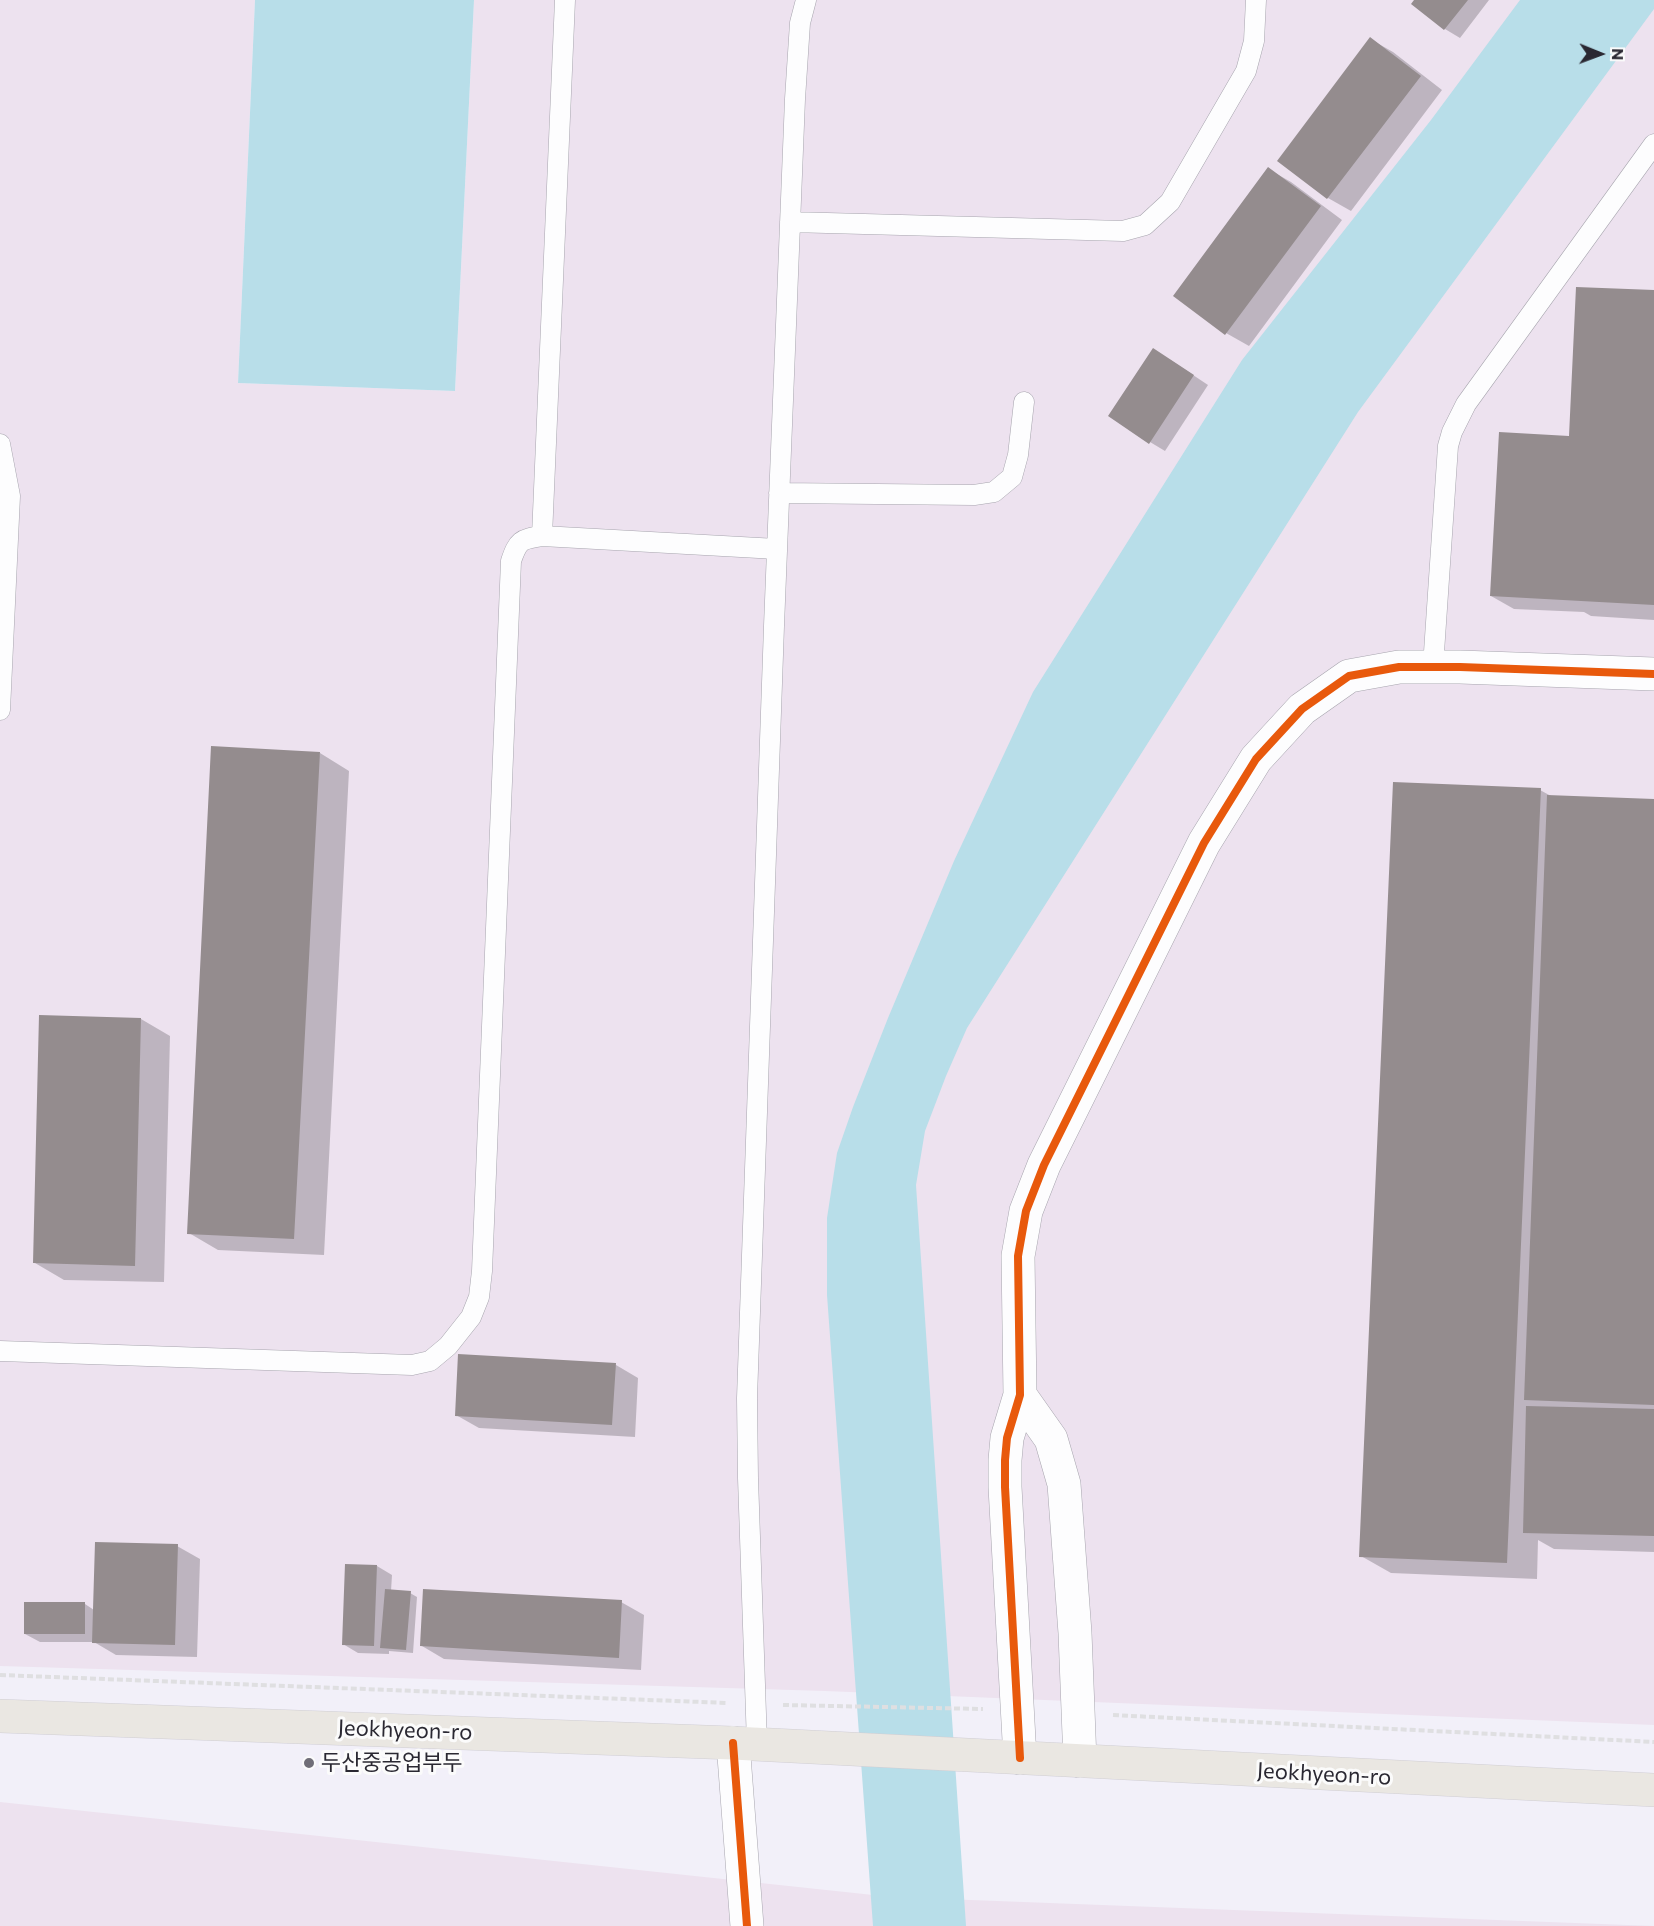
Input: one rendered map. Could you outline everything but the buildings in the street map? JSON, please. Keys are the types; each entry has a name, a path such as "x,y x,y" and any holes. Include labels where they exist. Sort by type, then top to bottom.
{"main road":[{"name":"Jeokhyeon-ro","path":"0,1716 745,1744 1654,1790"}],"street":[{"path":"1007,1757 1018,1709 1005,1487 1007,1438 1020,1395 1018,1256 1026,1211 1044,1165 1204,843 1256,759 1302,709 1349,676 1399,667 1654,674"},
{"path":"1020,1395 1051,1439 1064,1484 1075,1634 1080,1761"},
{"path":"745,1744 747,1926"}],"lane":[{"path":"542,536 565,0"},
{"path":"745,1744 754,1704 747,1398 796,78 800,23 806,0"},
{"path":"790,222 1123,231 1145,225 1170,202 1246,70 1254,41 1256,0"},
{"path":"1433,667 1448,446 1452,432 1466,404 1654,144"},
{"path":"779,493 974,495 993,492 1012,477 1018,455 1024,402"},
{"path":"0,444 10,496 0,710"},
{"path":"0,1351 412,1365 430,1361 448,1346 471,1317 478,1297 482,1271 511,561 517,544 526,538 542,536 777,549"}],"path":[{"path":"0,1675 754,1704 1018,1709"},
{"path":"1077,1714 1654,1742"}],"shaded area":[{"path":"0,0 255,0 238,383 455,391 474,0 1654,0 1654,1725 825,1691 0,1666"},
{"path":"0,1802 892,1897 1654,1926 0,1926"}],"water":[{"path":"255,0 474,0 455,391 238,383"},
{"path":"1520,0 1654,0 1654,9 1358,412 967,1028 925,1131 916,1185 966,1926 873,1926 827,1295 827,1218 837,1153 888,1018 954,861 1033,692 1242,360 1431,120"}],"cycle path":[{"path":"1020,1758 1005,1460 1007,1438 1020,1395 1018,1256 1026,1211 1044,1165 1204,843 1256,759 1302,709 1349,676 1399,667 1654,674"},
{"path":"733,1743 747,1926"}],"place":[{"name":"두산중공업부두","path":"309,1763"}]}
